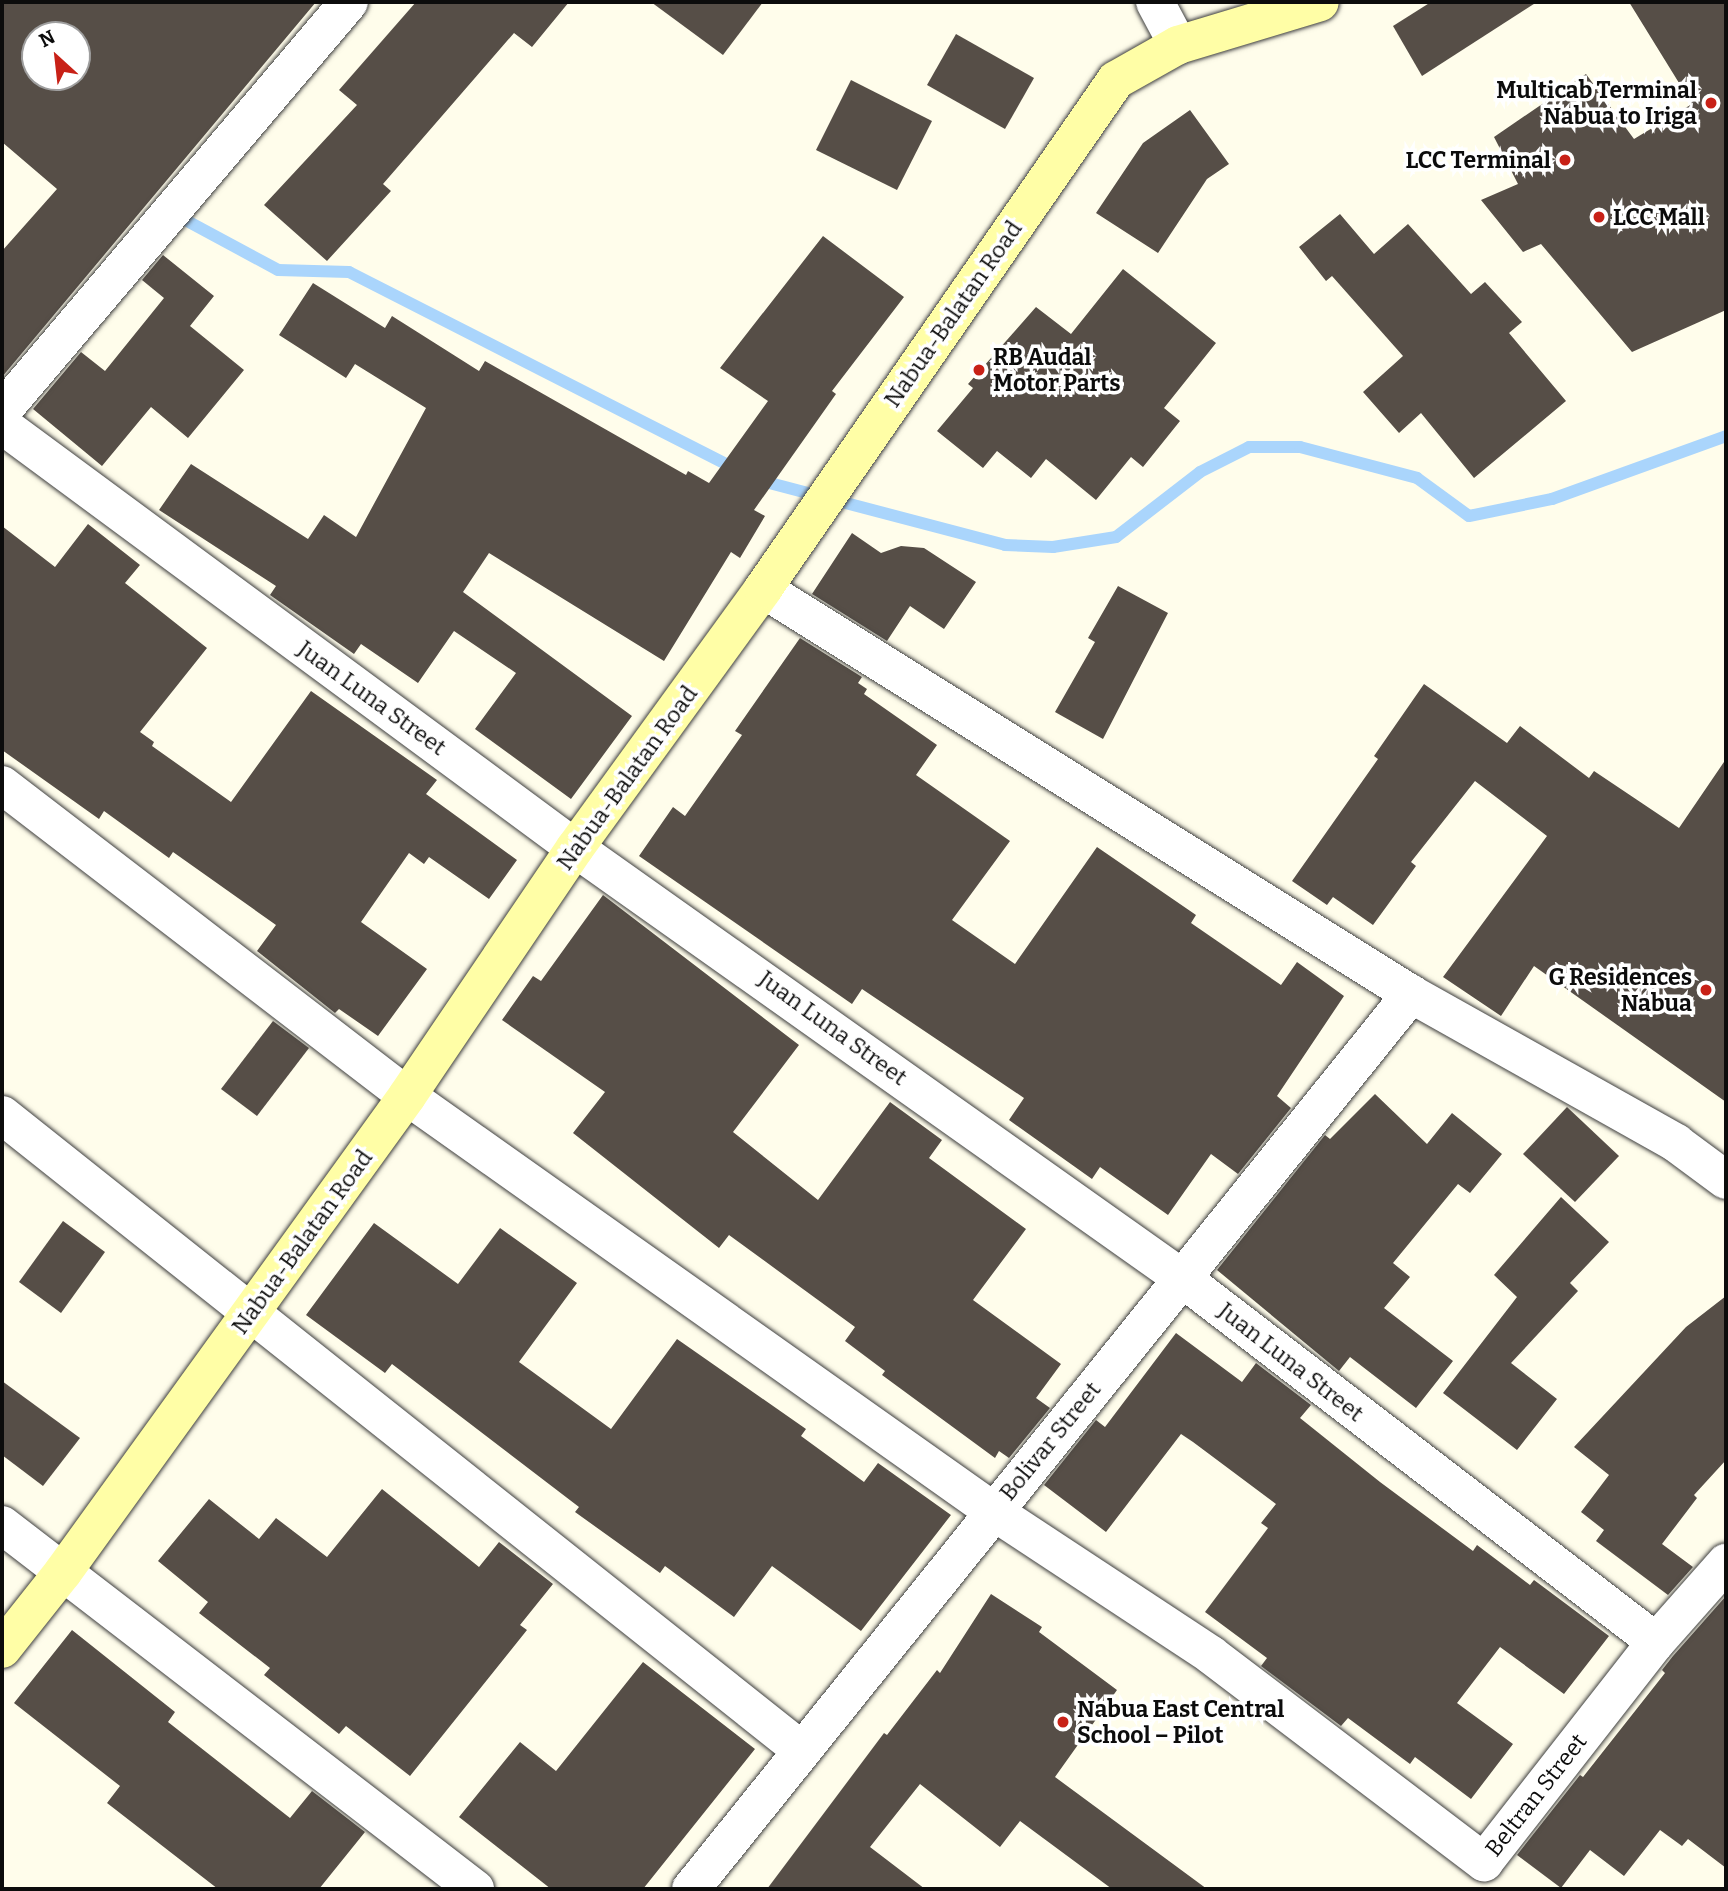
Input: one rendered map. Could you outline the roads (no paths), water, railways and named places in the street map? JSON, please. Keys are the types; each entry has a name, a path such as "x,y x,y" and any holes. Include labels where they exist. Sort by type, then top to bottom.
{"main road":[{"name":"Nabua-Balatan Road","path":"2,1649 63,1572 407,1096 575,848 763,589 1116,80 1178,45 1320,2"}],"street":[{"path":"2,411 349,2"},
{"path":"1155,2 1178,45"},
{"name":"Juan Luna Street","path":"2,425 575,848 1183,1279 1656,1642"},
{"path":"763,589 1411,994 1676,1143 1726,1180"},
{"path":"2,785 407,1096 993,1511"},
{"name":"Bolivar Street","path":"691,1889 800,1749 1411,994"},
{"path":"2,1115 800,1749"},
{"name":"Beltran Street","path":"993,1511 1211,1655 1484,1862 1656,1642 1726,1563"},
{"path":"2,1525 475,1889"}],"waterway":[{"path":"189,222 278,270 349,272 738,470"},
{"path":"758,480 1005,545 1053,547 1116,537 1200,472 1249,447 1300,447 1417,478 1469,516 1552,499 1726,436"}],"place":[{"name":"Multicab Terminal Nabua to Iriga","path":"1711,103"},
{"name":"LCC Terminal","path":"1565,160"},
{"name":"LCC Mall","path":"1599,217"},
{"name":"RB Audal Motor Parts","path":"979,370"},
{"name":"G Residences Nabua","path":"1706,990"},
{"name":"Nabua East Central School – Pilot","path":"1063,1722"}]}
